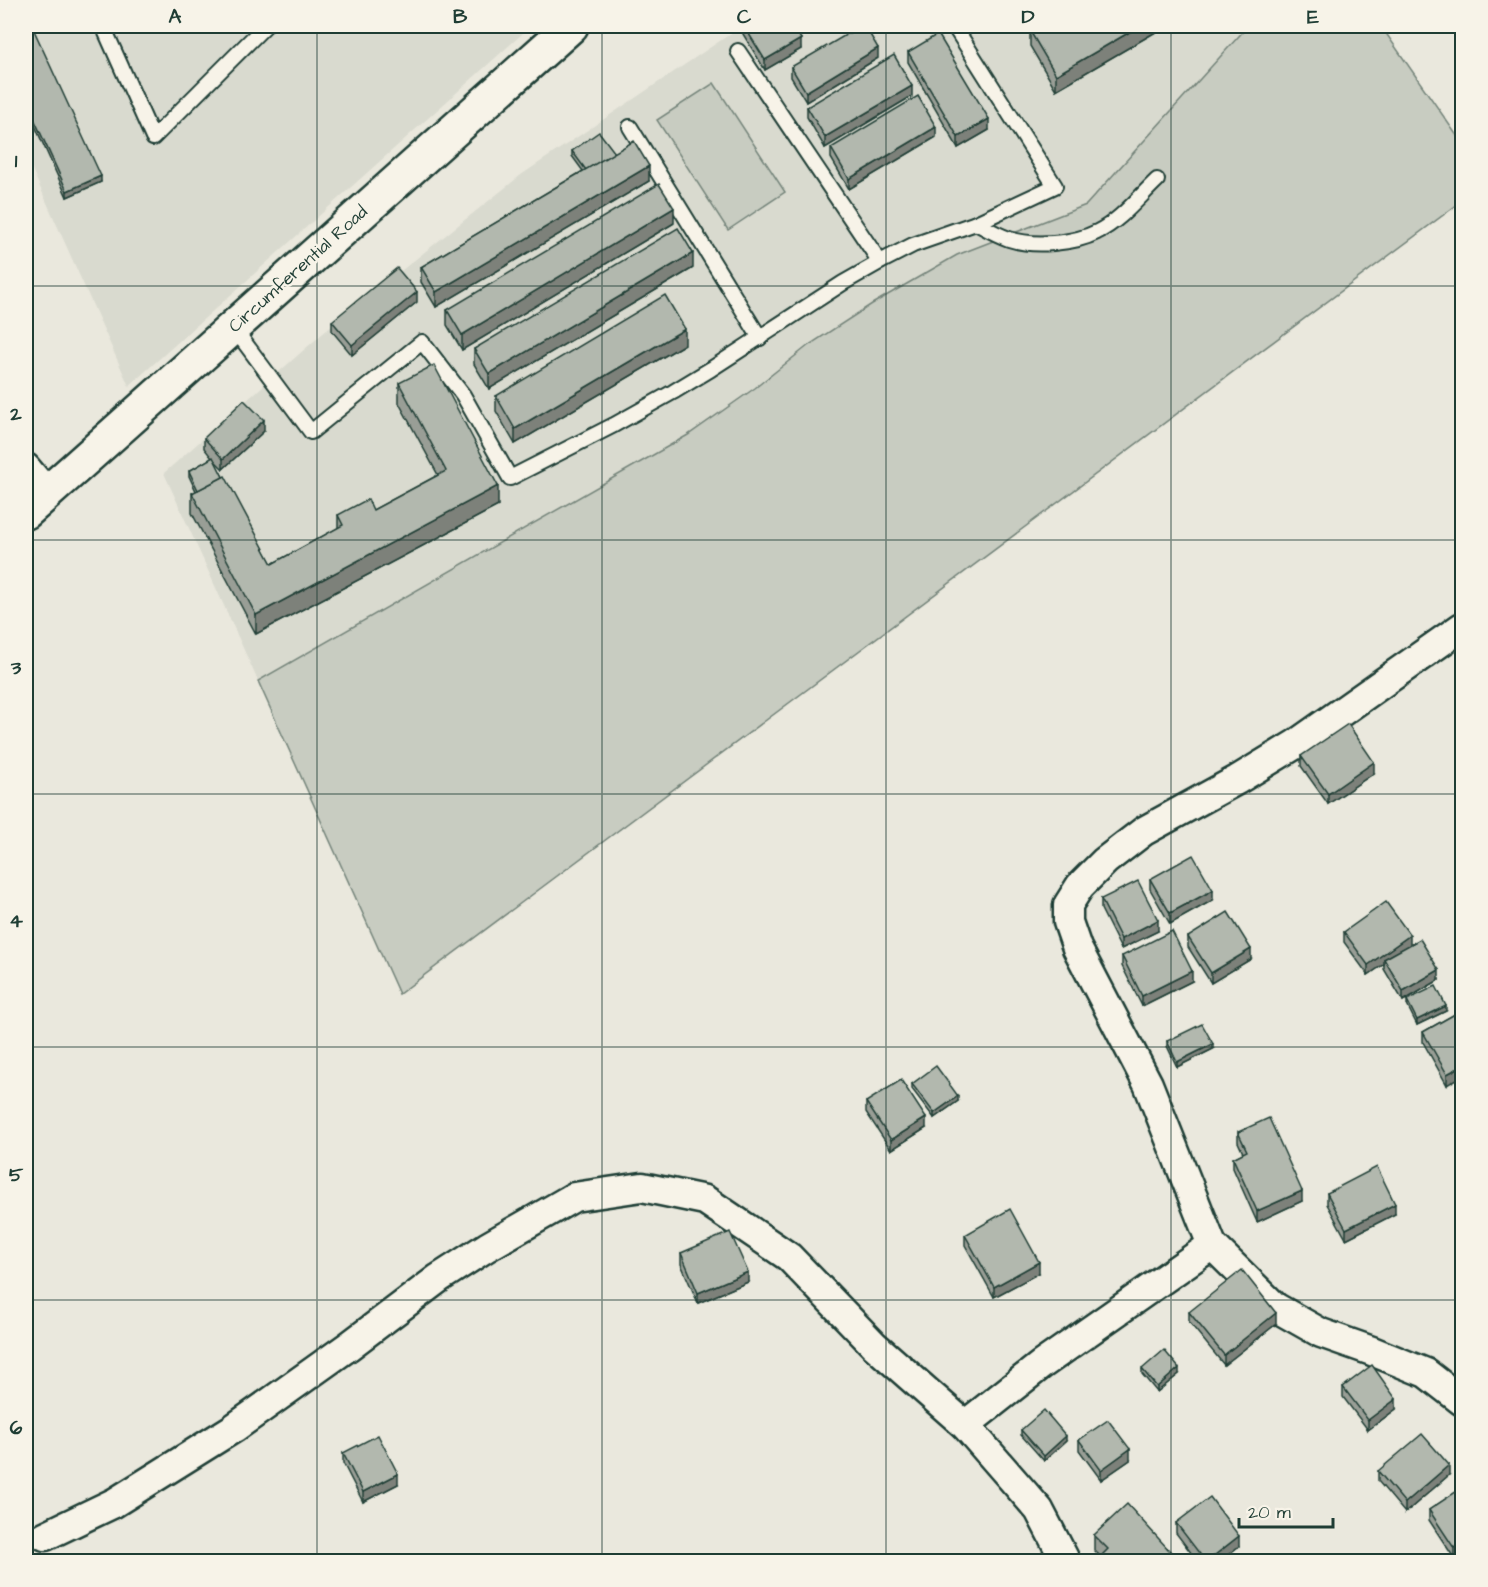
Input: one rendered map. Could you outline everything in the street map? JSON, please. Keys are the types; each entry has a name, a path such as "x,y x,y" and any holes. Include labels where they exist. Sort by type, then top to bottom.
{"main road":[{"name":"Circumferential Road","path":"36,503 571,26"}],"street":[{"path":"26,468 36,503"},
{"path":"1462,627 1296,744 1237,780 1144,831 1105,861 1080,886 1068,905 1068,922 1077,948 1148,1084 1212,1245 1275,1306 1320,1333 1426,1373 1462,1401"},
{"path":"45,1536 114,1503 234,1428 439,1278 496,1241 574,1197 642,1187 705,1200 789,1257 874,1345 965,1425 1039,1510 1066,1562"},
{"path":"965,1425 1041,1365 1212,1245"}],"lane":[{"path":"103,26 153,138 265,26"},
{"path":"233,327 311,432 422,342 463,395 510,478 644,409 880,262 913,245 976,223 1055,186 954,26"},
{"path":"738,51 880,262"},
{"path":"630,127 760,338"},
{"path":"976,223 1011,240 1032,243 1077,239 1096,233 1110,224 1157,180"}],"shaded area":[{"path":"26,26 531,26 129,386 26,156"},
{"path":"742,26 1248,26 1086,205 957,255 872,304 809,345 755,388 688,435 258,681 164,473 322,334 521,175"},
{"path":"1248,26 1381,26 1462,143 1462,201 399,994 258,681 688,435 755,388 809,345 872,304 957,255 1086,205"},
{"path":"714,83 785,192 728,230 657,120"}],"building":[{"path":"26,26 32,26 101,176 67,191 26,101"},
{"path":"744,26 793,26 801,39 765,60"},
{"path":"861,26 865,26 878,48 806,92 791,67"},
{"path":"1040,26 1140,26 1056,75 1030,31"},
{"path":"938,34 989,119 958,137 908,52"},
{"path":"894,55 912,86 825,137 807,107"},
{"path":"918,96 936,127 849,179 831,148"},
{"path":"599,132 615,153 586,170 572,151"},
{"path":"634,141 649,166 436,292 421,267"},
{"path":"659,184 674,208 462,335 447,310"},
{"path":"678,228 693,253 489,374 474,349"},
{"path":"397,268 417,292 352,345 332,321"},
{"path":"665,295 685,329 515,429 496,396"},
{"path":"434,365 498,486 256,615 192,493 225,476 272,564 343,525 338,515 368,499 373,510 446,471 399,383"},
{"path":"244,400 264,420 223,459 204,438"},
{"path":"213,457 223,477 198,490 189,471"},
{"path":"1348,724 1374,762 1328,794 1301,756"},
{"path":"1193,855 1213,890 1170,913 1150,879"},
{"path":"1138,881 1158,920 1121,939 1101,899"},
{"path":"1386,902 1410,935 1368,965 1344,932"},
{"path":"1228,912 1251,949 1211,973 1188,937"},
{"path":"1172,931 1192,971 1142,996 1122,956"},
{"path":"1420,939 1439,970 1403,991 1384,959"},
{"path":"1436,986 1446,1006 1417,1020 1407,1000"},
{"path":"1462,1010 1462,1066 1447,1074 1423,1032"},
{"path":"1202,1024 1213,1044 1177,1062 1167,1041"},
{"path":"936,1066 958,1096 934,1113 912,1084"},
{"path":"901,1080 926,1118 891,1140 866,1102"},
{"path":"1269,1118 1302,1191 1257,1211 1233,1158 1247,1151 1238,1132"},
{"path":"1377,1167 1395,1204 1346,1229 1327,1193"},
{"path":"1010,1209 1039,1262 994,1287 965,1235"},
{"path":"730,1232 748,1272 698,1293 681,1253"},
{"path":"1242,1270 1276,1313 1224,1355 1189,1312"},
{"path":"1164,1350 1179,1368 1157,1387 1142,1369"},
{"path":"1372,1365 1396,1399 1368,1420 1343,1387"},
{"path":"1044,1410 1066,1436 1044,1456 1021,1430"},
{"path":"1108,1420 1130,1449 1101,1470 1079,1440"},
{"path":"1422,1434 1449,1465 1405,1503 1378,1471"},
{"path":"378,1435 398,1474 363,1492 343,1453"},
{"path":"1462,1488 1462,1542 1454,1548 1429,1510"},
{"path":"1210,1497 1239,1536 1206,1562 1176,1523"},
{"path":"1127,1504 1180,1562 1095,1562 1108,1549 1094,1535"},
{"path":"1462,1556 1462,1562 1454,1562"}]}
